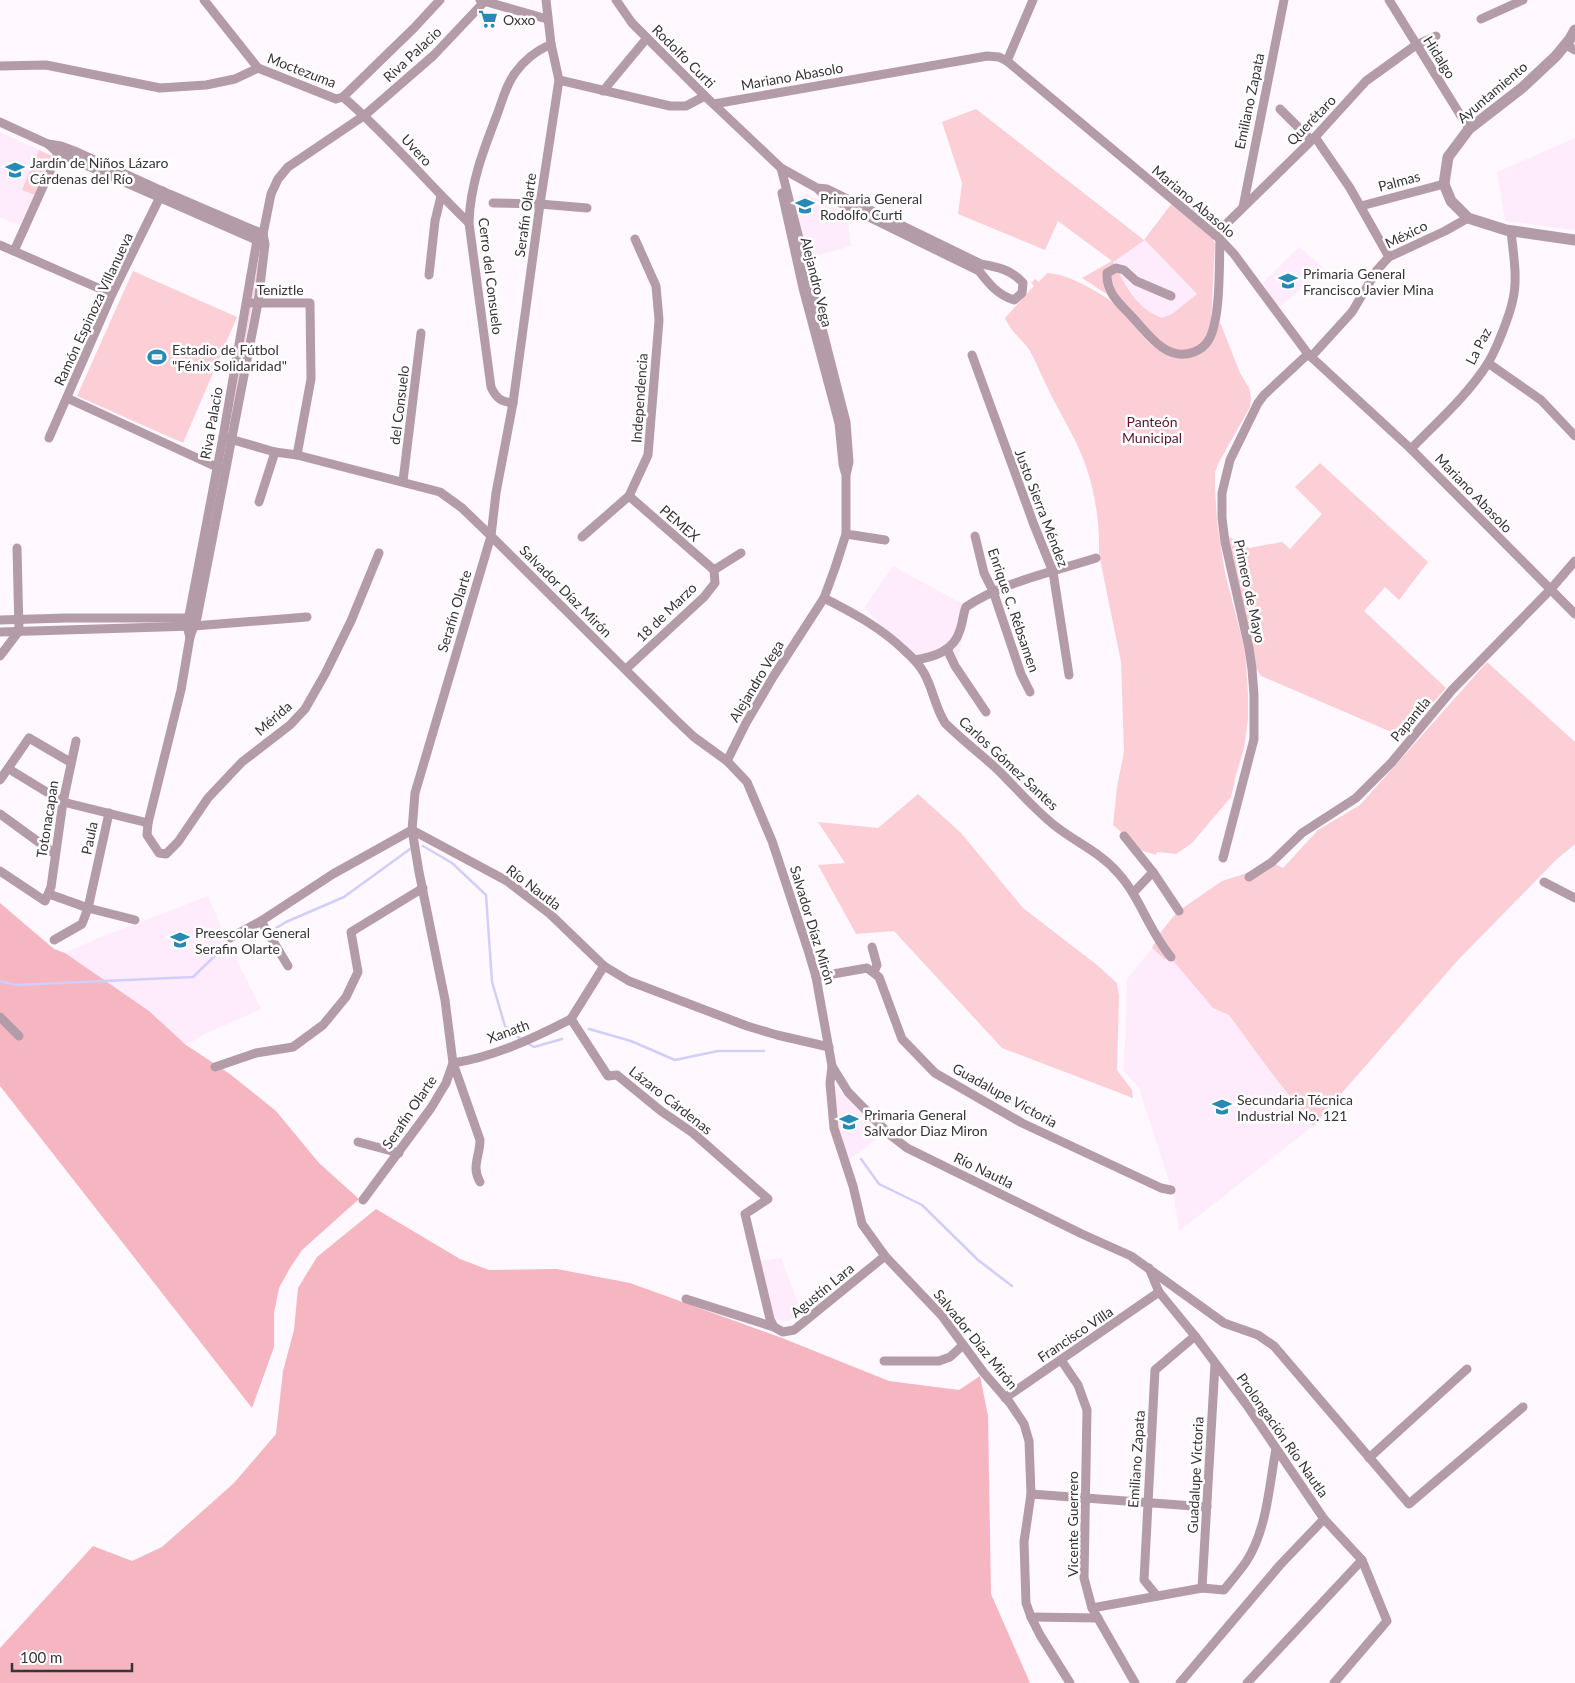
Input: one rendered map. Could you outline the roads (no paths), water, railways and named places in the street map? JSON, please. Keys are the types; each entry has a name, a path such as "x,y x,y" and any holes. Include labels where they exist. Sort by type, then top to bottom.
{"street":[{"path":"204,0 258,68"},
{"name":"Moctezuma","path":"0,66 54,66 160,88 206,86 235,79 258,68 336,99 343,97 440,0"},
{"name":"Serafín Olarte","path":"363,1200 399,1153 446,1083 453,1063 445,1000 412,830 415,793 491,536 496,493 513,403 559,80 551,44 546,0"},
{"name":"Rodolfo Curti","path":"616,0 632,23 781,168 817,188 827,189 980,267"},
{"path":"1007,61 1033,0"},
{"name":"Emiliano Zapata","path":"1243,207 1255,137 1265,98 1284,0"},
{"name":"Hidalgo","path":"1389,0 1469,129"},
{"path":"1481,19 1524,0"},
{"path":"483,1 547,19"},
{"name":"Riva Palacio","path":"227,438 246,303 271,194 278,179 288,167 365,116 434,55 483,1"},
{"name":"Ayuntamiento","path":"1444,184 1448,157 1469,129 1523,87 1556,56 1570,48 1575,30"},
{"name":"Querétaro","path":"1218,237 1243,207 1313,138 1366,81 1416,45 1436,36"},
{"path":"603,92 647,38"},
{"name":"Cerro del Consuelo","path":"513,403 496,397 491,387 468,223 470,202 474,179 508,85 515,72 526,61 542,48 551,44"},
{"name":"Mariano Abasolo","path":"714,104 987,56 999,57 1007,61 1218,237 1234,254 1309,355 1411,449 1575,614"},
{"path":"559,80 603,92 670,106 686,106 705,96"},
{"name":"Uvero","path":"343,97 365,116 468,223"},
{"path":"1280,110 1313,138 1360,206 1389,257"},
{"path":"0,122 262,239"},
{"path":"14,251 59,149"},
{"name":"Alejandro Vega","path":"727,761 755,708 824,598 846,534 846,474 849,462 843,423 807,288 781,168"},
{"path":"1444,184 1451,202 1468,218 1488,226 1511,231 1575,240"},
{"name":"Palmas","path":"1360,206 1444,184"},
{"name":"Ramón Espinoza Villanueva","path":"49,438 112,294 161,195"},
{"path":"429,275 435,221 441,196"},
{"path":"493,203 587,208"},
{"name":"México","path":"1309,355 1352,312 1377,270 1389,257 1446,231 1468,218"},
{"name":"La Paz","path":"1411,449 1457,401 1488,363 1496,346 1514,299 1515,274 1511,231"},
{"path":"1172,296 1136,281 1124,270 1116,268 1107,273 1106,284 1112,294 1151,340 1171,353 1186,355 1199,350 1207,343 1213,331 1216,318 1218,237"},
{"name":"Riva Palacio","path":"147,835 148,823 179,700 227,438 258,303 262,239"},
{"name":"Independencia","path":"582,537 629,496 648,456 659,320 656,286 635,239"},
{"path":"0,245 112,294"},
{"path":"980,267 1000,267 1017,276 1023,283 1022,293 1014,300 1007,298 991,287 980,267"},
{"name":"Teniztle","path":"246,303 310,303 311,379 297,455"},
{"name":"del Consuelo","path":"403,481 421,333"},
{"name":"Justo Sierra Méndez","path":"972,355 1030,517 1053,572 1069,675"},
{"name":"Primero de Mayo","path":"1223,858 1254,739 1254,695 1249,648 1225,542 1222,518 1222,493 1230,460 1258,403 1264,395 1309,355"},
{"path":"1488,363 1541,400 1575,436"},
{"path":"67,398 221,469"},
{"name":"Salvador Díaz Mirón","path":"227,438 275,452 297,455 440,492 462,508 491,536 676,720 727,761 748,782 772,841 816,977 832,1066 830,1084 834,1128 853,1186 862,1224 885,1256 942,1316 1024,1424 1029,1441 1031,1494 1024,1542 1026,1602 1031,1618 1040,1635 1070,1683"},
{"path":"259,502 275,452"},
{"name":"PEMEX","path":"629,496 714,570"},
{"path":"846,534 885,540"},
{"name":"Enrique C. Rébsamen","path":"974,536 984,573 993,591 1021,674 1030,692"},
{"path":"0,656 19,631 17,548"},
{"name":"Mérida","path":"147,835 159,852 166,854 178,842 208,798 242,762 290,724 305,709 325,674 351,621 379,553"},
{"path":"714,570 741,553"},
{"path":"915,660 931,657 955,643 966,607 993,591 1096,558"},
{"name":"Papantla","path":"1249,877 1272,862 1302,833 1356,798 1392,762 1452,690 1550,590 1575,561"},
{"name":"18 de Marzo","path":"626,669 704,597 715,583 714,570"},
{"name":"Carlos Gómez Santes","path":"824,598 868,622 890,637 915,660 923,671 939,713 945,723 998,770 1054,824 1098,854 1120,874 1133,893 1149,925 1171,957"},
{"path":"0,620 81,618 192,622"},
{"path":"81,618 81,629"},
{"path":"0,632 307,618"},
{"path":"947,649 954,666 986,712"},
{"path":"0,780 29,738 70,762"},
{"name":"Totonacapan","path":"47,898 70,762 76,740"},
{"path":"9,769 63,802 109,813"},
{"name":"Paula","path":"54,940 82,924 88,908 109,813 148,823"},
{"path":"0,814 55,854"},
{"path":"230,938 261,921 333,874 412,830"},
{"name":"Río Nautla","path":"412,830 506,881 550,914 604,966 629,981 747,1026 829,1047"},
{"path":"1124,836 1154,872 1179,911"},
{"path":"0,871 47,898 135,920"},
{"path":"1133,893 1154,872"},
{"path":"1544,882 1575,898"},
{"path":"215,1067 256,1053 293,1047 323,1025 346,997 358,972 351,932 423,888"},
{"path":"261,921 288,966"},
{"path":"816,977 867,968 874,972 877,965 872,947"},
{"path":"571,1019 604,966"},
{"name":"Guadalupe Victoria","path":"874,972 878,977 902,1039 935,1072 1022,1124 1161,1188 1172,1190"},
{"path":"0,1017 20,1036"},
{"name":"Xanath","path":"453,1063 519,1044 571,1019"},
{"name":"Lázaro Cárdenas","path":"571,1019 608,1076 617,1075 661,1111 693,1133 768,1199 745,1214 770,1318 774,1326"},
{"path":"453,1063 480,1140 476,1174 480,1182"},
{"name":"Río Nautla","path":"832,1066 848,1092 889,1134 907,1148 1131,1256 1224,1323 1258,1335 1274,1346 1409,1504 1523,1407"},
{"path":"358,1142 399,1153"},
{"name":"Agustín Lara","path":"686,1299 774,1326 784,1332 794,1330 885,1256"},
{"name":"Prolongación Río Nautla","path":"1149,1268 1159,1292 1246,1404 1324,1519 1362,1560 1388,1621 1334,1683"},
{"name":"Francisco Villa","path":"1005,1398 1159,1292"},
{"name":"Emiliano Zapata","path":"1158,1596 1144,1580 1156,1370 1195,1336"},
{"path":"884,1361 939,1360 950,1357 963,1345"},
{"name":"Vicente Guerrero","path":"1062,1360 1078,1385 1087,1410 1084,1578 1092,1608 1134,1683"},
{"name":"Guadalupe Victoria","path":"1202,1588 1215,1364"},
{"path":"1370,1458 1467,1370"},
{"path":"1092,1608 1202,1588 1224,1590 1246,1562 1257,1540 1276,1449"},
{"path":"1031,1494 1207,1507"},
{"path":"1180,1683 1280,1565 1324,1519"},
{"path":"1247,1683 1362,1560"},
{"path":"1031,1618 1098,1618"}],"waterway":[{"path":"423,846 452,863 486,895 492,982 505,1026 522,1040"},
{"path":"276,928 344,897 410,849"},
{"path":"0,981 16,985 193,977 228,943"},
{"path":"589,1029 631,1041 675,1060 718,1051 764,1051"},
{"path":"527,1043 534,1047 562,1039"},
{"path":"861,1159 879,1184 922,1205 978,1260 1012,1286"}],"place":[{"name":"Oxxo","path":"488,19"},
{"name":"Jardín de Niños Lázaro Cárdenas del Río","path":"15,170"},
{"name":"Primaria General Rodolfo Curti","path":"805,206"},
{"name":"Primaria General Francisco Javier Mina","path":"1288,281"},
{"name":"Estadio de Fútbol \"Fénix Solidaridad\"","path":"157,357"},
{"name":"Preescolar General Serafin Olarte","path":"180,940"},
{"name":"Secundaria Técnica Industrial No. 121","path":"1222,1107"},
{"name":"Primaria General Salvador Diaz Miron","path":"849,1122"}],"park label":[{"name":"Panteón Municipal","path":"1152,430"}]}
